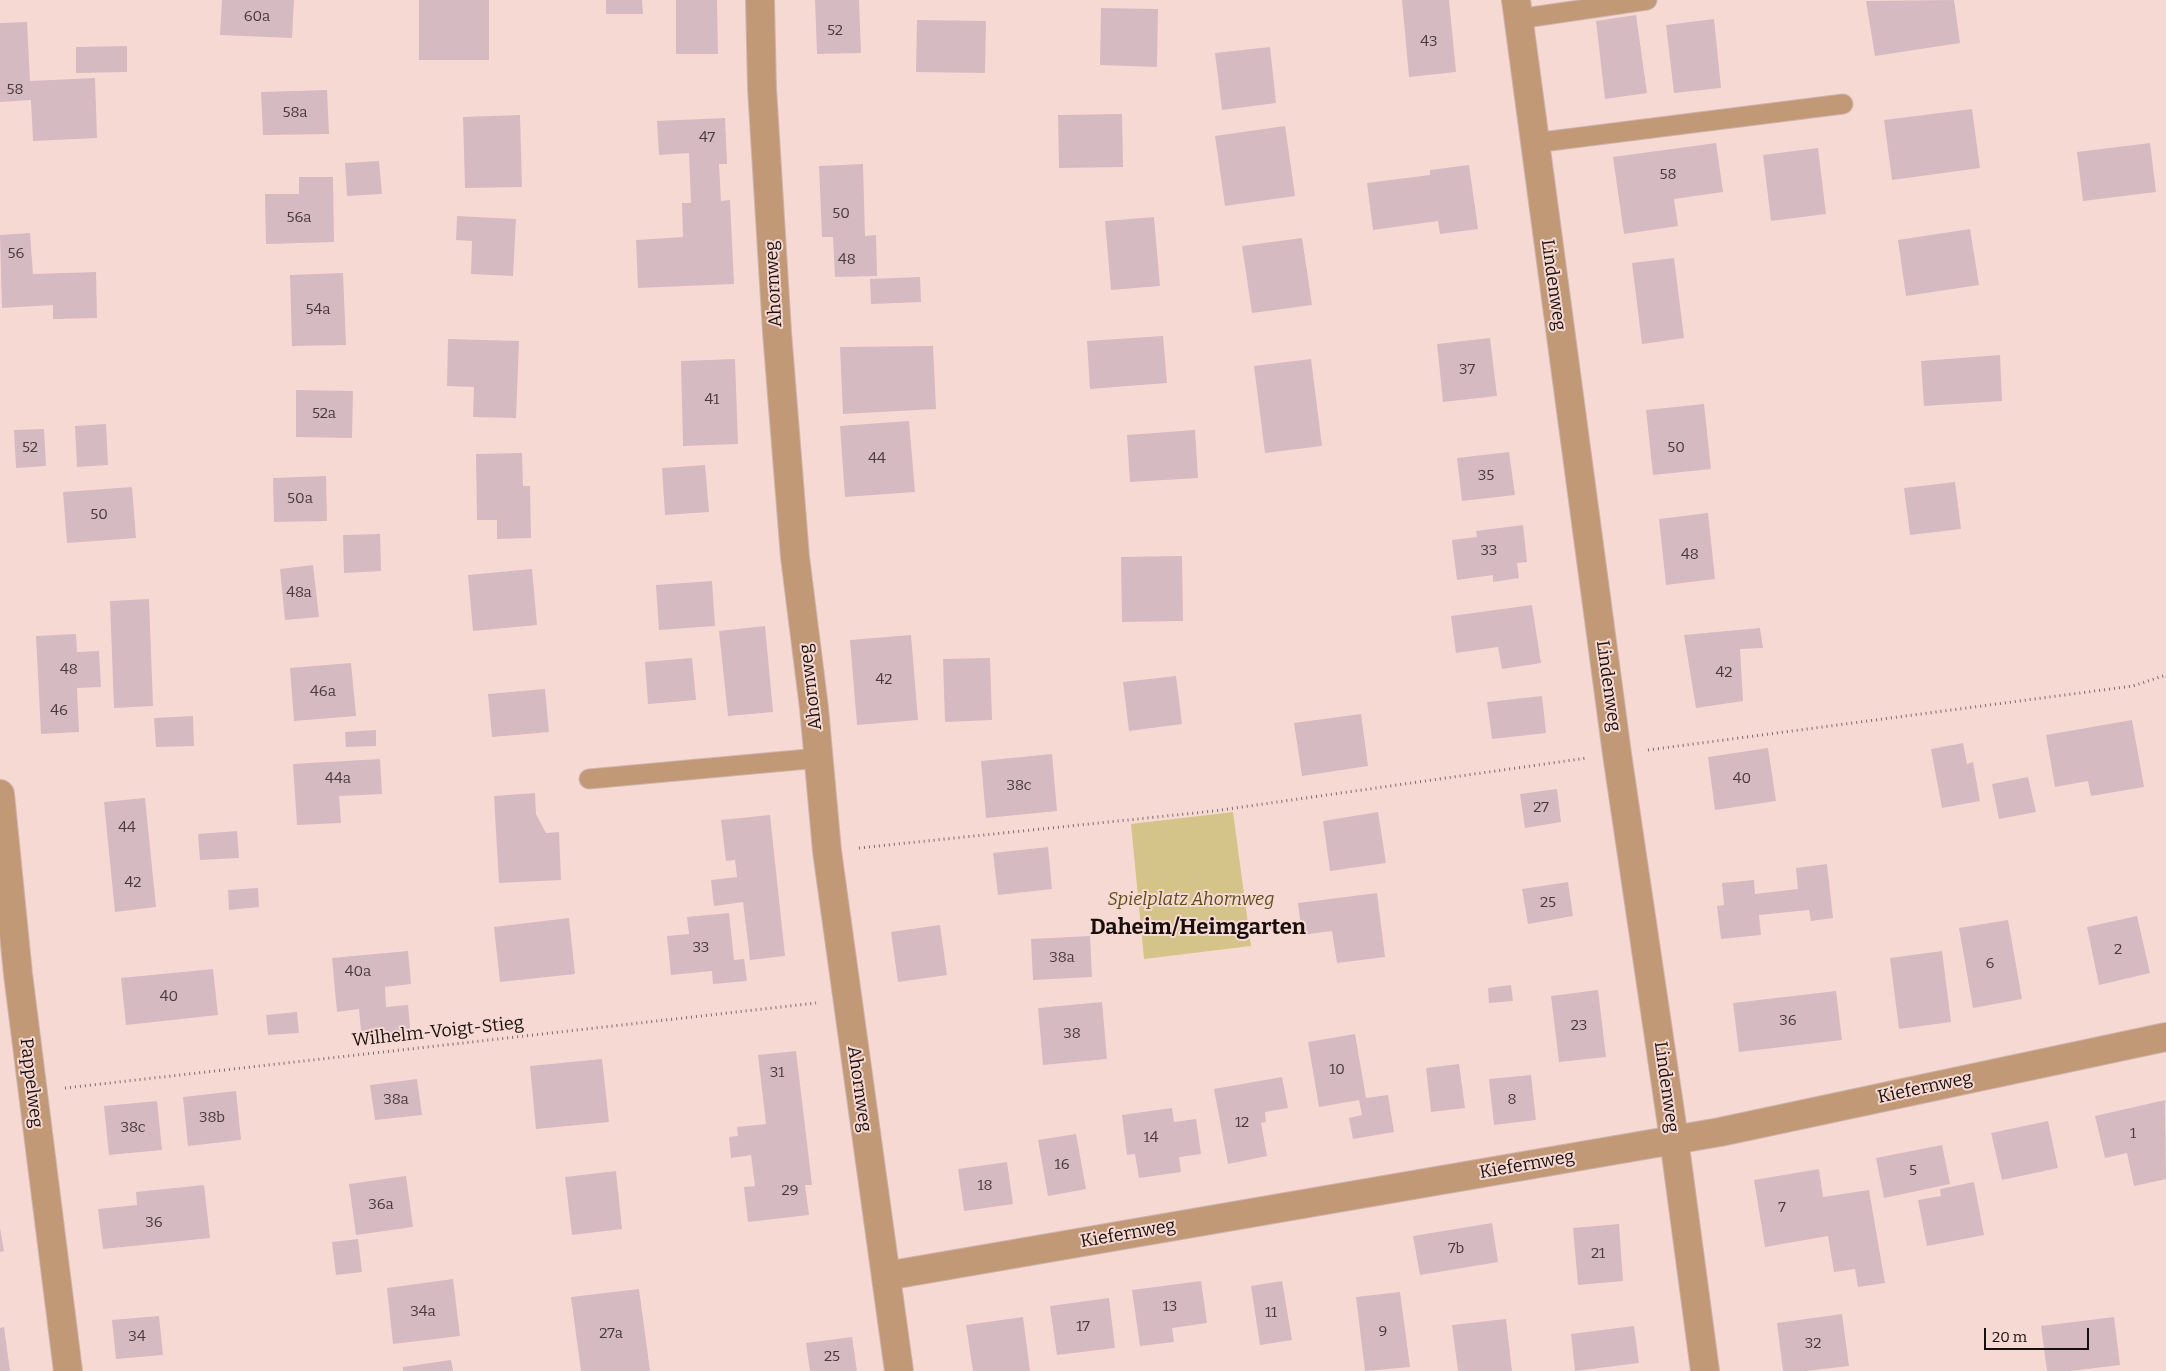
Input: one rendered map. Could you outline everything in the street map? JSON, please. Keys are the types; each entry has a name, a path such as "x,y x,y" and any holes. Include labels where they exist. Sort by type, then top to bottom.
{"street":[{"name":"Ahornweg","path":"760,0 763,98 778,351 795,557 819,758 827,851 846,1000 899,1371"},
{"name":"Lindenweg","path":"1517,9 1617,754 1674,1139 1705,1371"},
{"name":"Pappelweg","path":"0,794 18,974 68,1371"},
{"name":"Kiefernweg","path":"886,1276 1738,1128 2166,1038"}],"lane":[{"path":"1517,9 1647,0"},
{"path":"1534,144 1843,104"},
{"path":"589,779 819,758"}],"path":[{"path":"827,851 1214,811 1617,754 2133,686 2166,675"},
{"name":"Wilhelm-Voigt-Stieg","path":"32,1092 846,1000"}],"green space":[{"name":"Spielplatz Ahornweg","path":"1233,812 1251,946 1144,959 1131,824"}],"building":[{"path":"222,0 294,0 292,38 220,35"},
{"path":"419,0 489,0 489,60 419,60"},
{"path":"606,0 642,0 643,14 606,14"},
{"path":"676,0 717,0 718,54 676,54"},
{"path":"815,0 859,0 861,53 817,54"},
{"path":"1402,0 1449,0 1456,72 1409,77"},
{"path":"1954,0 1960,43 1875,56 1866,1"},
{"path":"1101,8 1158,9 1157,67 1100,65"},
{"path":"1636,15 1647,93 1605,99 1596,21"},
{"path":"1714,19 1721,88 1674,93 1666,25"},
{"path":"917,20 986,21 985,73 916,72"},
{"path":"27,22 30,81 95,78 97,138 33,141 31,100 0,102 0,23"},
{"path":"127,46 127,72 76,73 76,47"},
{"path":"1270,47 1276,103 1222,110 1215,53"},
{"path":"327,90 329,134 263,135 261,92"},
{"path":"1972,109 1980,168 1892,180 1884,120"},
{"path":"1122,114 1123,167 1059,168 1058,115"},
{"path":"520,115 522,187 465,188 463,117"},
{"path":"725,118 727,164 719,164 721,201 730,200 734,284 638,288 636,240 683,237 682,203 691,203 689,153 659,155 657,121"},
{"path":"1285,126 1295,196 1225,206 1215,136"},
{"path":"1716,143 1723,192 1674,199 1678,226 1624,234 1613,157"},
{"path":"2150,143 2156,192 2083,201 2077,152"},
{"path":"1818,148 1826,214 1771,221 1763,155"},
{"path":"379,161 382,194 347,196 345,163"},
{"path":"863,164 865,236 876,235 877,276 835,277 833,237 822,237 819,166"},
{"path":"1469,165 1478,229 1440,234 1438,221 1373,230 1367,183 1430,175 1430,170"},
{"path":"299,177 333,177 334,242 266,244 265,194 299,194"},
{"path":"457,216 516,219 513,276 471,274 472,241 456,240"},
{"path":"1154,217 1160,286 1111,290 1105,221"},
{"path":"1970,229 1979,285 1906,296 1898,240"},
{"path":"30,233 33,274 96,272 97,318 53,319 53,305 2,308 0,235"},
{"path":"1302,238 1312,305 1252,313 1242,246"},
{"path":"1674,258 1684,338 1642,344 1632,263"},
{"path":"343,273 346,345 292,346 290,275"},
{"path":"920,277 921,302 871,304 870,279"},
{"path":"1163,336 1167,383 1090,389 1087,341"},
{"path":"1490,338 1497,396 1443,402 1437,344"},
{"path":"448,339 519,341 516,418 473,417 474,387 447,386"},
{"path":"933,346 936,409 843,414 840,347"},
{"path":"2000,355 2002,401 1924,406 1921,361"},
{"path":"735,359 738,444 683,446 681,361"},
{"path":"1311,359 1322,446 1265,453 1254,366"},
{"path":"296,390 353,391 352,438 296,437"},
{"path":"1704,404 1711,469 1653,475 1646,410"},
{"path":"909,421 915,492 845,497 840,426"},
{"path":"106,424 108,465 77,467 75,426"},
{"path":"44,429 46,466 16,468 14,430"},
{"path":"1195,430 1198,478 1130,482 1127,435"},
{"path":"1509,452 1515,495 1462,501 1457,458"},
{"path":"522,453 523,486 530,486 531,538 497,539 497,520 477,520 476,454"},
{"path":"705,465 709,512 665,515 662,468"},
{"path":"326,476 327,521 274,522 273,478"},
{"path":"1955,482 1961,529 1910,535 1904,488"},
{"path":"132,487 136,538 67,543 63,492"},
{"path":"1708,513 1715,579 1666,585 1659,519"},
{"path":"1523,525 1527,562 1517,563 1519,578 1493,582 1493,575 1457,580 1452,540 1477,537 1476,531"},
{"path":"380,534 381,571 344,573 343,535"},
{"path":"1182,556 1183,621 1122,622 1121,557"},
{"path":"313,565 319,617 285,620 280,569"},
{"path":"532,569 537,625 473,631 468,575"},
{"path":"712,581 715,626 659,630 656,585"},
{"path":"149,599 153,706 114,708 110,601"},
{"path":"1532,605 1541,663 1502,669 1498,647 1456,653 1451,616"},
{"path":"765,626 773,712 728,716 719,631"},
{"path":"1760,628 1763,648 1740,649 1743,701 1696,708 1684,635"},
{"path":"76,634 77,652 99,651 101,687 77,688 79,732 41,734 36,636"},
{"path":"911,635 918,720 857,725 850,640"},
{"path":"692,658 696,700 648,704 645,662"},
{"path":"990,658 992,720 945,722 943,659"},
{"path":"351,663 356,716 294,721 290,668"},
{"path":"1176,676 1182,724 1129,731 1123,682"},
{"path":"545,689 549,732 492,737 488,694"},
{"path":"1542,696 1546,733 1492,739 1487,702"},
{"path":"1361,714 1368,766 1302,776 1294,723"},
{"path":"193,716 194,746 156,747 154,718"},
{"path":"2132,720 2144,787 2091,796 2088,781 2055,787 2046,735"},
{"path":"376,730 376,746 346,747 345,732"},
{"path":"1963,743 1967,764 1973,762 1980,801 1942,808 1931,749"},
{"path":"1768,748 1776,801 1715,810 1708,757"},
{"path":"1052,754 1057,811 986,818 981,761"},
{"path":"380,759 382,794 339,796 341,823 297,825 293,764"},
{"path":"2028,777 2036,812 1999,819 1992,784"},
{"path":"1557,789 1561,822 1525,828 1520,794"},
{"path":"535,793 536,814 546,833 559,832 561,880 499,883 494,796"},
{"path":"145,798 156,907 115,912 104,802"},
{"path":"1378,812 1386,863 1330,871 1323,821"},
{"path":"770,815 785,956 750,960 743,902 714,906 711,880 737,877 735,860 726,861 721,820"},
{"path":"237,831 239,858 200,860 198,834"},
{"path":"1048,847 1052,889 998,895 993,853"},
{"path":"1827,864 1833,918 1811,921 1809,910 1759,915 1761,935 1721,939 1717,906 1724,905 1722,883 1754,880 1755,894 1798,889 1796,868"},
{"path":"1568,882 1573,916 1528,924 1522,889"},
{"path":"258,888 259,907 229,910 228,890"},
{"path":"1377,893 1385,957 1337,963 1332,931 1302,935 1298,903"},
{"path":"729,913 734,960 744,959 747,981 713,984 712,971 671,975 667,936 689,934 687,917"},
{"path":"2137,916 2150,973 2099,985 2087,927"},
{"path":"569,918 575,974 500,982 494,927"},
{"path":"2008,920 2022,999 1973,1008 1959,928"},
{"path":"940,925 947,975 898,982 891,932"},
{"path":"1090,936 1092,977 1033,980 1031,939"},
{"path":"408,951 411,984 385,987 386,1007 408,1005 411,1036 362,1041 359,1009 337,1012 332,958"},
{"path":"1942,951 1951,1022 1899,1029 1890,958"},
{"path":"213,969 218,1015 126,1025 121,978"},
{"path":"1511,985 1513,1001 1489,1003 1488,988"},
{"path":"1598,990 1606,1057 1559,1062 1551,996"},
{"path":"1836,991 1842,1040 1739,1052 1733,1003"},
{"path":"1102,1002 1107,1059 1043,1065 1038,1008"},
{"path":"297,1012 299,1033 268,1035 266,1015"},
{"path":"1355,1034 1366,1098 1388,1095 1394,1132 1353,1139 1349,1118 1362,1115 1359,1100 1319,1107 1308,1042"},
{"path":"796,1051 812,1185 805,1185 809,1215 748,1222 744,1187 755,1186 751,1155 731,1158 729,1137 738,1136 737,1127 766,1124 758,1055"},
{"path":"602,1059 609,1122 536,1129 530,1066"},
{"path":"1459,1064 1465,1108 1431,1112 1426,1068"},
{"path":"1531,1075 1536,1120 1494,1125 1489,1079"},
{"path":"1282,1077 1288,1108 1265,1112 1266,1122 1261,1123 1267,1156 1228,1164 1214,1089"},
{"path":"417,1079 422,1115 375,1120 370,1085"},
{"path":"236,1091 241,1140 188,1146 183,1097"},
{"path":"2165,1100 2166,1179 2134,1186 2127,1153 2105,1158 2095,1116"},
{"path":"157,1101 162,1150 109,1155 104,1106"},
{"path":"1172,1108 1174,1122 1196,1119 1201,1154 1179,1157 1181,1172 1139,1178 1135,1154 1127,1155 1122,1115"},
{"path":"2048,1121 2058,1168 2002,1180 1991,1133"},
{"path":"1076,1134 1086,1189 1048,1196 1038,1140"},
{"path":"1942,1145 1950,1184 1884,1198 1876,1158"},
{"path":"1007,1162 1013,1204 964,1211 958,1169"},
{"path":"1819,1169 1823,1197 1869,1190 1885,1283 1858,1287 1855,1269 1834,1272 1828,1236 1765,1247 1754,1180"},
{"path":"616,1171 622,1229 572,1235 565,1177"},
{"path":"406,1176 413,1227 356,1235 349,1184"},
{"path":"1974,1182 1984,1235 1927,1246 1918,1200 1941,1196 1940,1189"},
{"path":"204,1185 210,1238 103,1249 98,1209 137,1205 136,1192"},
{"path":"1492,1223 1498,1262 1420,1275 1413,1236"},
{"path":"1619,1224 1623,1281 1578,1285 1573,1228"},
{"path":"0,1228 4,1251 0,1252"},
{"path":"358,1239 362,1272 336,1275 332,1242"},
{"path":"453,1279 460,1336 393,1344 387,1288"},
{"path":"1201,1281 1207,1323 1172,1328 1174,1342 1140,1346 1132,1290"},
{"path":"1282,1281 1292,1340 1260,1345 1251,1286"},
{"path":"639,1289 650,1371 581,1371 571,1297"},
{"path":"1400,1292 1410,1367 1365,1371 1356,1297"},
{"path":"1109,1298 1115,1348 1057,1355 1050,1306"},
{"path":"1842,1314 1849,1366 1805,1371 1783,1371 1777,1323"},
{"path":"159,1316 163,1355 116,1359 112,1320"},
{"path":"1023,1317 1030,1371 973,1371 966,1325"},
{"path":"2114,1317 2120,1365 2070,1371 2047,1371 2041,1326"},
{"path":"1506,1319 1512,1371 1458,1371 1452,1325"},
{"path":"1634,1326 1639,1363 1575,1371 1571,1334"},
{"path":"4,1327 10,1371 0,1371 0,1328"},
{"path":"852,1337 857,1371 810,1371 806,1343"},
{"path":"451,1360 453,1371 403,1371 403,1367"}],"district":[{"name":"Daheim/Heimgarten","path":"1198,928"}]}
